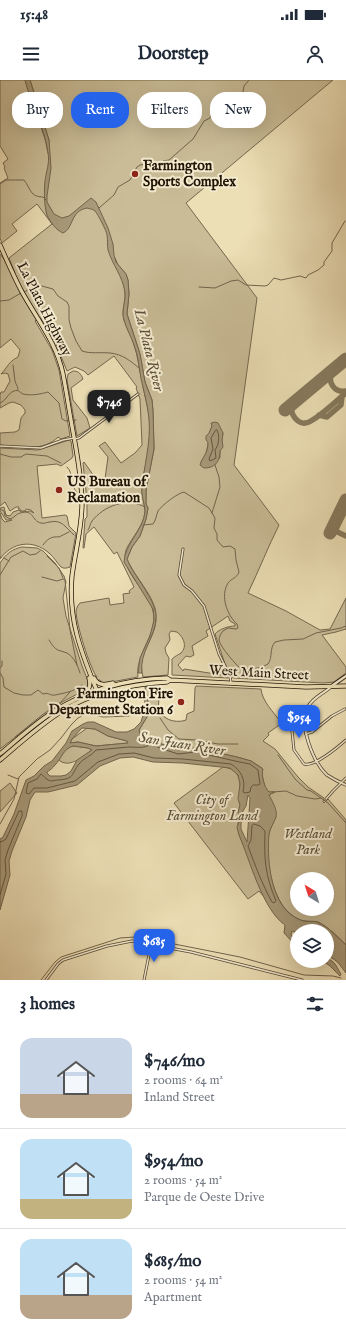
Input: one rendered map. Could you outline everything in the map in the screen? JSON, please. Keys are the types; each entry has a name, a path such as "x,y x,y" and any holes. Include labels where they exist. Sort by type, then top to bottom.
{"highway":[{"name":"La Plata Highway","path":"0,245 18,285 52,343 63,374 81,480 82,503 80,530 72,576 71,598 74,628 97,691"},
{"path":"86,664 89,666 94,680 101,684 106,685 132,680 135,681"},
{"path":"67,706 69,701 87,692 90,688 90,680 85,667 86,664"},
{"name":"West Main Street","path":"0,754 40,721 97,691 118,684 156,678 167,678 170,680 306,687 346,686"},
{"name":"West Main Street","path":"0,760 67,706 115,690 141,684 167,682 170,680"},
{"path":"97,691 103,692 115,690"}],"main road":[{"path":"332,686 346,676"}],"street":[{"path":"0,446 38,448 46,447 59,441 79,438 138,394"},
{"path":"183,549 179,575 184,585 192,591 204,606 220,654 230,676 231,683"},
{"path":"332,686 311,702 306,710 306,734 309,745 317,760 328,775 346,785"},
{"path":"306,734 312,732 332,716 345,709"},
{"path":"306,710 301,710 287,721 292,731 295,754 306,765 328,755 346,740"},
{"path":"326,799 346,778"},
{"path":"46,980 58,964 63,960 123,942 132,941 191,952 302,980"},
{"path":"144,980 152,944"}],"green space":[{"path":"0,80 25,80 29,92 12,92 12,128 41,128 48,153 49,140 45,128 63,128 63,92 34,92 30,80 333,80 186,203 257,298 234,465 279,525 248,593 286,611 320,630 330,629 346,598 346,629 322,635 346,667 346,673 334,682 323,683 233,678 225,664 215,634 224,628 235,626 235,624 230,621 228,616 206,631 208,636 192,646 194,655 190,657 186,656 178,665 183,671 184,669 228,676 228,678 172,675 172,659 181,653 184,647 184,642 177,632 171,631 169,634 170,640 165,648 169,658 168,675 143,677 141,666 142,659 155,628 156,614 152,601 127,559 132,547 140,536 148,508 146,504 146,490 154,449 153,411 152,400 145,382 140,354 127,314 129,294 128,280 126,274 118,265 115,258 125,296 123,317 137,354 150,424 148,455 142,486 145,507 144,518 128,546 125,555 129,570 149,601 154,617 151,632 139,662 138,677 106,683 96,679 97,677 87,656 81,635 76,611 77,607 80,603 109,598 110,605 124,603 123,594 130,593 129,591 134,587 117,552 114,554 94,527 86,534 83,548 85,519 87,517 87,501 83,463 84,462 99,483 105,479 108,457 99,446 105,442 121,463 135,453 142,445 140,399 136,388 137,387 114,356 88,375 84,371 75,367 67,371 56,344 40,317 35,321 52,350 59,370 70,436 61,439 58,437 46,445 39,446 15,447 0,445 0,433 15,432 19,430 21,418 25,413 25,410 21,405 13,402 0,408 1,392 4,392 10,381 8,374 1,374 10,363 18,357 20,350 11,339 0,348 0,254 15,273 9,258 52,224 37,204 12,224 17,231 2,243 0,238 0,183 8,178 3,163 8,159 0,146","holes":["212,426 223,433 220,458 201,462 206,453"]},
{"path":"73,371 80,373 83,379 71,388 73,400 87,418 90,428 77,436 67,380 68,374"},
{"path":"69,440 71,441 72,458 61,466 57,464 37,466 42,518 65,515 67,516 69,526 76,533 70,567 61,567 49,553 30,544 23,544 10,549 0,559 0,513 5,522 12,520 6,520 0,511 0,508 4,507 6,515 10,516 13,512 19,510 21,512 30,511 34,513 31,510 26,509 25,511 21,511 18,509 19,507 16,507 10,511 5,502 0,506 0,448 38,450"},
{"path":"22,547 37,548 43,551 55,563 64,576 66,582 63,598 66,616 88,681 88,686 85,690 64,701 0,749 0,563 10,552"},
{"name":"Westland Park","path":"196,686 261,689 269,707 281,722 285,721 268,733 269,735 263,741 275,749 308,787 324,798 324,803 328,799 346,820 346,945 334,933 334,924 322,924 302,920 294,916 334,916 334,872 290,872 290,913 285,909 279,900 271,877 268,853 269,833 276,816 269,795 274,792 266,791 262,768 251,761 237,757 196,748 179,750 147,739 140,734 139,730 150,712 145,687 157,687 159,697 158,713 174,721 186,720 187,714 194,711"},
{"path":"87,728 95,729 108,736 127,741 128,743 96,746 78,742 70,743 72,739"},
{"path":"73,746 92,750 73,762 64,763 60,761 59,759 63,752"},
{"name":"City of Farmington Land","path":"223,767 234,771 239,779 239,833 257,881 266,899 259,891 248,899 174,803"},
{"path":"10,783 17,793 0,812 0,791"}],"water":[{"path":"25,80 30,80 34,92 29,92"},
{"path":"42,128 45,128 49,140 51,168 47,202 54,214 62,218 69,216 91,198 96,202 108,228 113,244 116,262 126,274 128,280 129,294 127,314 140,354 145,382 152,400 154,449 146,490 146,504 148,508 140,536 132,547 127,559 149,595 156,617 153,631 143,658 142,673 138,673 140,658 150,636 154,620 153,609 124,562 127,549 144,519 145,512 142,491 149,428 147,406 137,354 123,316 125,292 122,281 108,250 107,233 100,219 95,211 87,208 78,212 69,227 63,233 54,226 47,215 44,189 48,164 48,153"},
{"path":"211,423 218,423 223,433 223,447 220,451 216,464 208,468 204,468 200,465 207,450 208,442 206,440 206,436 212,426"},
{"path":"145,690 150,712 139,730 140,734 144,737 179,750 196,748 237,757 251,761 263,769 264,784 269,792 275,792 269,795 276,811 276,817 269,834 269,865 277,896 290,916 321,924 290,924 290,939 284,933 285,925 277,918 263,896 237,827 240,820 238,812 240,805 238,799 240,784 238,775 230,768 183,763 153,762 133,757 120,758 100,766 77,785 48,792 35,792 30,800 26,817 9,861 10,875 0,910 0,839 3,837 14,814 26,780 34,776 44,766 52,761 66,743 72,731 83,724 94,722 116,732 127,732 134,729 141,722 146,705 141,691","holes":["82,728 95,729 108,736 127,741 128,743 96,746 78,742 70,743","73,746 92,750 77,760 71,771 66,775 50,776 47,772 53,767 65,751","248,795 250,798 247,842 241,829 241,824"]},
{"path":"334,934 346,945 346,973 334,960"},
{"path":"334,963 341,974 340,976 332,968 334,968"}],"waterway":[{"path":"99,208 114,195 118,187 130,180 137,167 140,165 155,163 160,166 163,161 169,160 193,139 204,121 210,118 212,112 215,110 223,110 227,102 233,102 234,98 243,92 244,86 249,80"},
{"path":"0,184 6,180 24,180 33,194 43,197 46,200"},
{"path":"199,287 215,288 231,281 238,280 246,285 265,286 268,285 274,278 281,280 300,276 306,278 308,275 324,265 324,262 332,251 332,243 345,221"},
{"name":"La Plata River","path":"24,292 38,285 53,289 58,296 67,302 69,306 69,320 71,328 82,351 92,353 110,353 122,356 140,369"},
{"path":"0,301 9,300 21,293"},
{"path":"13,365 18,390"},
{"path":"0,403 4,401 12,392 16,391 29,395 48,392 59,403 62,419 66,421 76,420"},
{"path":"0,454 11,457 21,457 26,454 47,456 61,463"},
{"path":"212,513 220,487 219,477 215,465"},
{"path":"67,467 71,473 73,487 77,492"},
{"path":"143,525 153,524 158,511 174,497 184,492 209,508 215,518 214,528 217,534 217,540 223,547 230,546 235,549 239,572 237,576 228,583 225,594 226,605 230,616 237,624 238,628 228,628 223,631 219,640 225,652 243,671 262,667 268,664 272,647 275,642 303,639 316,633 346,626"},
{"path":"89,498 96,501 110,500 125,502"},
{"path":"88,530 92,521 109,507 123,503 138,504 145,507"},
{"path":"0,509 4,511 5,516 10,519 25,512 31,514 38,522 41,523 54,521 61,523 74,535"},
{"path":"43,545 50,538 59,537 69,532"},
{"path":"0,575 11,557 23,551 30,555 36,554 40,551"},
{"path":"47,556 59,568 63,578"},
{"path":"4,558 9,561"},
{"path":"42,577 57,581 63,579 65,580 70,630 77,665"},
{"path":"49,640 55,648 67,653 74,659 80,673"},
{"path":"0,668 2,666 2,661"},
{"path":"0,673 3,678 4,687 14,693 23,695 31,695 38,690 43,694 47,693 55,695 72,691 82,685"},
{"path":"15,737 61,702 70,692"},
{"path":"0,824 14,799 19,777 37,759 50,750 78,718 87,713 103,717 129,716"},
{"name":"San Juan River","path":"160,718 168,730 179,739 197,740 218,744 238,744"},
{"path":"278,755 295,779 307,790 311,791 328,803 346,823"},
{"path":"8,775 18,779"},
{"path":"273,792 286,791 297,796 315,799 321,798"},
{"path":"41,980 55,962 61,957 120,938 135,937 151,939"},
{"path":"154,940 240,957 304,975 333,976 341,978"}],"taxiway":[{"path":"339,365 332,372 331,383 335,389 346,391"},
{"path":"296,401 293,404 292,413 298,421 305,423 320,415 346,393"},
{"path":"319,415 327,417 341,405 342,396"},
{"path":"331,529 346,536"}],"runway":[{"path":"285,410 346,359"},
{"path":"330,533 346,500"}],"place":[{"name":"Farmington Sports Complex","path":"135,174"},
{"name":"US Bureau of Reclamation","path":"59,490"},
{"name":"Farmington Fire Department Station 6","path":"181,702"}]}
